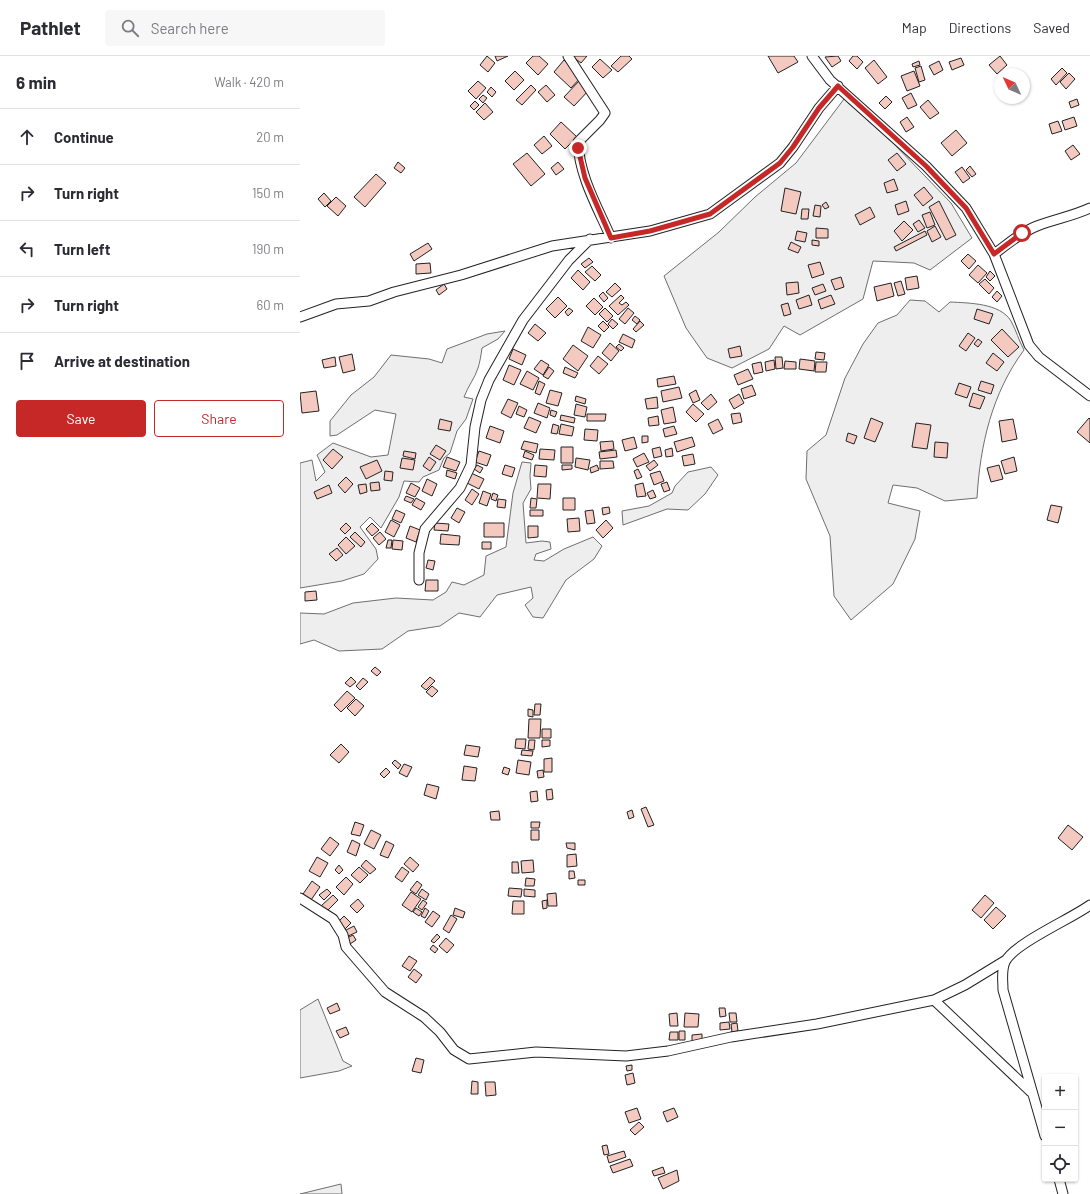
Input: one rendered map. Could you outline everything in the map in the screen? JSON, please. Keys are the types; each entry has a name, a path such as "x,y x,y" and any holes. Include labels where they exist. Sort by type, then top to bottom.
{"street":[{"path":"568,56 605,113 578,142 578,148 585,178 611,238"},
{"path":"812,56 838,86 926,166 966,208 994,254 1029,345 1039,357 1090,396"},
{"path":"300,317 336,304 368,301 394,292 461,275 539,250 590,239 611,238 650,231 710,214 780,163 793,147 819,108 838,86"},
{"path":"994,254 1022,233 1038,225 1075,215 1090,208"},
{"path":"419,580 419,553 425,529 460,488 471,465 475,427 481,400 489,380 523,320 569,260 590,239"},
{"path":"300,898 334,919 343,935 346,947 385,992 424,1017 440,1032 454,1050 469,1059 536,1052 626,1056 668,1051 732,1037 825,1023 934,1000 965,985 1006,960 1017,949 1078,914 1090,905"},
{"path":"1006,960 1002,970 1003,990 1042,1126"},
{"path":"934,1000 1032,1093"},
{"path":"1060,1182 1063,1194"}],"shaded area":[{"path":"844,99 893,143 951,203 972,238 930,270 914,263 873,261 863,299 800,335 784,326 769,349 732,368 707,358 686,328 664,276 719,232 755,197 796,163"},
{"path":"910,300 925,301 939,312 950,302 992,307 1006,315 1011,321 1024,350 1004,384 990,420 981,459 977,498 945,501 917,488 893,485 888,503 920,511 915,539 893,584 851,620 834,596 830,536 806,479 807,451 826,435 845,378 863,344 878,323 897,315"},
{"path":"505,331 498,339 482,348 477,372 464,397 473,399 466,419 457,431 450,453 444,458 439,470 423,477 419,482 404,481 399,497 381,528 370,517 360,527 376,549 378,559 364,574 342,581 300,588 300,463 312,460 316,481 325,472 317,455 333,443 371,457 388,455 396,414 375,410 337,435 330,436 330,421 351,395 374,377 391,355 429,359 442,363 447,349 487,334"},
{"path":"522,462 531,463 531,489 523,503 526,543 542,541 550,542 551,549 536,554 534,560 544,561 564,549 593,537 602,546 594,559 566,580 543,618 533,617 525,605 533,598 531,587 497,595 480,617 459,613 440,626 408,631 382,649 339,651 314,640 300,644 300,613 324,614 353,603 396,598 433,600 446,592 452,582 464,585 484,575 486,556 506,547 513,493"},
{"path":"711,467 718,475 705,494 688,510 667,509 623,525 622,511 649,506 672,493 675,486 688,472"},
{"path":"318,999 343,1061 352,1066 339,1071 300,1078 300,1010"},
{"path":"341,1184 342,1194 300,1194"}],"building":[{"path":"487,56 495,63 488,72 480,65"},
{"path":"495,56 508,56 497,61"},
{"path":"533,56 539,56 548,64 538,75 526,63"},
{"path":"587,56 581,63 573,57"},
{"path":"621,56 629,56 632,59 618,72 611,66"},
{"path":"768,56 794,56 798,62 778,73"},
{"path":"838,56 841,61 832,67 825,57"},
{"path":"853,56 857,56 863,62 857,69 849,61"},
{"path":"1000,56 1007,65 1004,68 994,68 994,71 989,65"},
{"path":"961,58 964,65 952,70 949,62"},
{"path":"600,59 612,70 603,78 592,67"},
{"path":"564,60 582,76 571,88 554,72"},
{"path":"874,60 887,77 878,84 865,68"},
{"path":"919,61 920,65 913,67 912,64"},
{"path":"939,61 943,70 934,75 929,66"},
{"path":"921,66 925,80 919,82 915,68"},
{"path":"1062,68 1067,73 1056,85 1051,79"},
{"path":"515,71 524,80 514,90 505,81"},
{"path":"914,71 920,86 907,91 901,76"},
{"path":"1069,73 1075,79 1066,89 1060,82"},
{"path":"580,80 590,89 574,106 564,97"},
{"path":"478,81 486,88 476,99 468,91"},
{"path":"531,85 536,90 522,105 516,100"},
{"path":"546,85 555,95 547,102 538,92"},
{"path":"491,87 496,92 492,97 487,92"},
{"path":"911,93 917,105 908,109 902,98"},
{"path":"483,95 487,98 483,103 479,99"},
{"path":"886,96 892,102 885,109 879,103"},
{"path":"1077,99 1079,105 1071,108 1069,102"},
{"path":"928,100 939,113 930,119 920,107"},
{"path":"475,101 479,105 474,110 470,106"},
{"path":"485,103 493,112 484,120 476,112"},
{"path":"907,117 914,127 906,132 900,122"},
{"path":"1074,117 1077,126 1065,130 1062,121"},
{"path":"1058,121 1062,131 1052,134 1049,124"},
{"path":"561,122 577,137 565,149 550,134"},
{"path":"956,130 967,143 952,156 941,143"},
{"path":"544,136 552,146 542,154 534,145"},
{"path":"1073,145 1080,154 1071,160 1065,151"},
{"path":"527,153 545,174 531,186 513,164"},
{"path":"897,153 906,164 897,171 888,160"},
{"path":"398,162 405,168 401,173 394,168"},
{"path":"558,162 564,169 556,175 551,168"},
{"path":"970,166 976,174 972,177 966,170"},
{"path":"962,167 970,178 963,183 955,172"},
{"path":"376,174 386,183 365,207 354,197"},
{"path":"894,179 898,190 887,193 884,183"},
{"path":"924,187 933,198 923,206 914,195"},
{"path":"785,188 801,192 796,214 781,211"},
{"path":"324,193 331,201 325,207 318,199"},
{"path":"336,197 346,206 338,216 327,206"},
{"path":"906,201 909,211 898,215 895,205"},
{"path":"939,201 956,235 946,240 929,207"},
{"path":"826,202 829,207 825,209 822,205"},
{"path":"815,205 821,206 820,217 813,216"},
{"path":"870,207 875,217 860,225 855,215"},
{"path":"802,209 809,209 808,219 801,219"},
{"path":"930,212 935,225 927,228 922,215"},
{"path":"919,220 925,228 918,232 913,224"},
{"path":"904,221 913,230 902,241 894,231"},
{"path":"935,226 941,237 932,242 927,231"},
{"path":"816,228 828,229 828,238 816,238"},
{"path":"797,231 807,233 805,242 795,240"},
{"path":"925,231 927,235 896,251 894,247"},
{"path":"812,240 819,241 819,246 812,245"},
{"path":"791,242 801,247 798,253 788,249"},
{"path":"428,243 432,249 414,261 410,254"},
{"path":"968,254 976,261 969,269 961,261"},
{"path":"589,258 593,262 585,268 581,264"},
{"path":"820,262 824,274 812,278 808,265"},
{"path":"430,263 431,273 416,274 416,264"},
{"path":"978,265 987,273 978,283 969,275"},
{"path":"592,266 601,275 595,281 585,272"},
{"path":"578,270 590,282 583,290 571,278"},
{"path":"990,271 995,276 990,281 986,277"},
{"path":"917,276 919,288 907,290 905,278"},
{"path":"841,277 844,287 835,290 831,280"},
{"path":"985,279 994,288 989,294 979,284"},
{"path":"901,281 905,294 898,296 894,283"},
{"path":"798,282 799,293 787,295 786,283"},
{"path":"615,283 621,289 612,297 606,292"},
{"path":"891,283 894,296 877,301 874,287"},
{"path":"444,284 447,289 439,295 436,290"},
{"path":"823,284 826,291 815,295 812,288"},
{"path":"997,291 1002,296 997,302 992,297"},
{"path":"603,292 608,298 604,302 599,296"},
{"path":"621,295 624,298 619,303 622,305 626,302 629,305 618,315 609,306"},
{"path":"809,295 812,305 799,309 796,300"},
{"path":"831,295 835,304 821,309 818,300"},
{"path":"558,297 567,306 555,318 546,309"},
{"path":"594,298 603,307 595,315 586,306"},
{"path":"788,303 791,314 784,316 781,305"},
{"path":"569,308 573,311 568,316 565,312"},
{"path":"605,308 613,316 607,322 599,314"},
{"path":"628,308 634,313 625,324 619,319"},
{"path":"977,309 993,314 989,324 974,319"},
{"path":"635,316 640,320 637,324 632,320"},
{"path":"612,319 618,324 613,329 608,324"},
{"path":"603,321 609,327 604,332 598,326"},
{"path":"640,321 644,325 636,332 633,329"},
{"path":"535,324 546,333 538,341 528,333"},
{"path":"588,327 601,335 593,348 581,341"},
{"path":"1002,329 1019,347 1008,357 991,340"},
{"path":"968,333 975,338 966,351 959,346"},
{"path":"623,334 635,340 632,348 619,342"},
{"path":"978,339 982,342 978,347 974,344"},
{"path":"610,343 619,351 611,361 602,353"},
{"path":"619,344 624,348 621,351 616,347"},
{"path":"573,345 588,356 578,371 563,359"},
{"path":"740,346 742,356 730,358 728,349"},
{"path":"513,349 526,355 522,365 509,359"},
{"path":"816,352 825,353 824,360 815,359"},
{"path":"993,353 1004,362 997,371 986,363"},
{"path":"352,354 355,370 343,373 339,357"},
{"path":"598,356 608,364 599,374 590,366"},
{"path":"335,357 336,366 324,368 322,360"},
{"path":"775,357 782,357 783,368 776,369"},
{"path":"800,359 815,361 814,371 799,369"},
{"path":"541,360 549,365 543,375 534,369"},
{"path":"774,360 775,369 766,371 765,362"},
{"path":"785,361 796,362 796,369 784,369"},
{"path":"761,362 763,372 754,374 752,364"},
{"path":"816,362 827,362 826,372 815,372"},
{"path":"509,365 521,370 514,385 503,380"},
{"path":"549,367 554,371 548,379 543,376"},
{"path":"565,367 578,373 575,378 563,373"},
{"path":"748,369 753,379 738,385 734,375"},
{"path":"527,371 539,378 533,390 520,384"},
{"path":"674,376 676,384 658,387 657,379"},
{"path":"539,381 545,384 540,395 535,393"},
{"path":"981,381 994,385 991,394 978,390"},
{"path":"959,383 971,387 967,398 955,394"},
{"path":"752,385 756,395 744,399 741,389"},
{"path":"679,387 682,398 663,402 661,391"},
{"path":"550,390 562,393 558,406 546,403"},
{"path":"696,390 700,400 693,403 689,394"},
{"path":"316,391 319,411 302,413 300,393"},
{"path":"973,393 985,397 980,409 969,406"},
{"path":"711,394 717,402 708,410 701,403"},
{"path":"739,394 744,403 734,409 729,400"},
{"path":"576,396 586,399 585,404 575,401"},
{"path":"657,397 658,408 647,409 645,399"},
{"path":"508,399 518,403 511,418 501,413"},
{"path":"538,403 550,408 547,418 534,413"},
{"path":"576,404 587,407 585,417 574,415"},
{"path":"693,404 704,414 696,422 686,412"},
{"path":"519,406 527,410 524,417 516,414"},
{"path":"673,407 676,422 664,424 661,410"},
{"path":"551,410 557,412 555,417 550,415"},
{"path":"740,413 742,422 733,424 731,414"},
{"path":"587,414 606,414 605,421 587,421"},
{"path":"561,415 575,418 574,423 560,420"},
{"path":"658,416 659,425 649,426 648,418"},
{"path":"529,417 541,422 536,433 524,428"},
{"path":"871,418 883,423 875,442 864,438"},
{"path":"1089,418 1090,419 1090,443 1077,432"},
{"path":"440,419 452,422 450,431 438,429"},
{"path":"718,419 723,429 713,434 708,424"},
{"path":"1013,419 1017,439 1002,442 999,421"},
{"path":"916,423 931,425 927,449 912,447"},
{"path":"553,424 559,426 557,434 551,433"},
{"path":"561,424 574,427 572,436 559,434"},
{"path":"490,426 504,431 500,443 486,438"},
{"path":"674,426 677,434 665,437 663,429"},
{"path":"585,429 598,430 597,441 584,440"},
{"path":"848,433 857,436 854,444 846,441"},
{"path":"642,436 648,436 648,442 642,443"},
{"path":"634,437 637,448 625,451 622,440"},
{"path":"692,437 695,446 677,452 674,442"},
{"path":"524,441 538,444 536,453 521,449"},
{"path":"613,441 614,449 601,451 600,442"},
{"path":"935,442 948,443 947,458 934,457"},
{"path":"436,445 446,451 440,460 430,454"},
{"path":"561,447 573,447 573,463 561,463"},
{"path":"660,447 662,456 654,458 652,449"},
{"path":"672,448 673,456 666,457 665,450"},
{"path":"333,449 343,457 332,469 323,460"},
{"path":"540,449 555,450 554,460 539,459"},
{"path":"616,450 617,457 600,459 599,452"},
{"path":"404,451 416,453 415,459 403,456"},
{"path":"479,451 491,455 487,466 475,462"},
{"path":"525,451 534,455 532,460 523,457"},
{"path":"644,453 649,462 637,467 633,459"},
{"path":"693,454 695,464 684,466 682,456"},
{"path":"429,457 436,462 430,471 423,466"},
{"path":"447,457 460,462 456,471 443,467"},
{"path":"1014,457 1017,471 1005,474 1001,461"},
{"path":"402,458 415,460 413,470 400,468"},
{"path":"576,458 590,460 588,470 575,467"},
{"path":"377,460 382,471 366,479 360,467"},
{"path":"654,460 658,465 650,471 646,466"},
{"path":"600,461 613,461 614,468 600,469"},
{"path":"477,465 483,468 480,473 474,469"},
{"path":"505,465 515,468 512,477 502,474"},
{"path":"535,465 547,466 546,477 534,476"},
{"path":"562,465 572,465 572,469 562,470"},
{"path":"597,465 599,470 591,473 590,468"},
{"path":"999,465 1003,479 991,482 987,468"},
{"path":"638,469 642,477 637,479 634,471"},
{"path":"447,470 457,473 455,479 446,476"},
{"path":"385,471 393,472 392,481 384,480"},
{"path":"660,471 664,481 654,485 650,474"},
{"path":"471,473 484,479 479,489 467,483"},
{"path":"346,477 353,484 345,493 338,485"},
{"path":"427,479 437,484 432,496 422,491"},
{"path":"379,482 380,490 371,491 370,483"},
{"path":"667,482 670,490 664,492 661,484"},
{"path":"411,483 420,488 415,497 406,493"},
{"path":"643,483 646,496 637,497 635,485"},
{"path":"366,484 367,492 360,494 358,485"},
{"path":"538,484 551,484 550,499 537,498"},
{"path":"329,485 332,493 317,499 314,492"},
{"path":"472,489 479,494 472,505 465,500"},
{"path":"653,490 656,497 650,499 647,493"},
{"path":"483,491 491,494 487,506 479,503"},
{"path":"493,493 498,495 496,501 491,499"},
{"path":"406,496 414,499 411,503 404,500"},
{"path":"416,498 425,503 421,510 412,505"},
{"path":"531,498 537,499 536,508 530,508"},
{"path":"563,498 575,498 575,510 563,510"},
{"path":"498,499 506,500 505,508 497,507"},
{"path":"1051,505 1062,507 1058,523 1047,520"},
{"path":"609,507 610,513 603,515 602,508"},
{"path":"457,508 465,512 459,523 451,518"},
{"path":"396,510 405,514 401,523 392,519"},
{"path":"530,510 543,510 543,516 530,516"},
{"path":"593,510 595,523 587,524 585,511"},
{"path":"579,518 580,531 568,532 567,519"},
{"path":"391,520 400,525 394,537 385,532"},
{"path":"606,520 613,528 603,538 596,530"},
{"path":"346,523 351,528 345,534 340,529"},
{"path":"372,523 379,530 372,536 366,529"},
{"path":"435,523 449,524 448,531 434,530"},
{"path":"484,523 504,523 504,537 484,537"},
{"path":"410,526 420,530 416,542 406,538"},
{"path":"528,526 538,526 538,537 528,538"},
{"path":"355,532 365,542 361,547 350,537"},
{"path":"380,532 386,539 379,545 373,538"},
{"path":"441,534 460,536 459,545 440,544"},
{"path":"346,537 355,546 346,554 338,545"},
{"path":"388,540 392,540 391,548 386,548"},
{"path":"393,540 403,541 402,550 392,549"},
{"path":"482,542 491,542 491,549 482,549"},
{"path":"337,548 343,555 336,561 329,554"},
{"path":"428,560 435,561 433,570 426,568"},
{"path":"426,580 438,580 438,591 425,591"},
{"path":"316,591 317,600 305,601 305,592"},
{"path":"375,667 381,672 377,676 371,671"},
{"path":"351,677 356,682 350,687 345,683"},
{"path":"430,677 435,681 426,690 421,686"},
{"path":"363,678 368,682 360,690 356,686"},
{"path":"432,686 438,691 432,697 426,692"},
{"path":"347,691 355,698 341,712 334,705"},
{"path":"356,699 364,706 355,716 347,708"},
{"path":"535,704 541,704 540,715 534,715"},
{"path":"528,709 533,710 533,717 528,716"},
{"path":"529,719 541,719 540,738 528,738"},
{"path":"542,729 551,729 551,738 542,738"},
{"path":"516,739 526,739 525,749 515,748"},
{"path":"529,740 535,740 534,750 528,749"},
{"path":"542,740 550,740 550,746 542,747"},
{"path":"341,744 349,752 339,763 330,755"},
{"path":"466,745 480,747 478,757 464,755"},
{"path":"522,750 533,751 532,756 521,755"},
{"path":"552,758 552,772 544,772 544,759"},
{"path":"395,760 401,765 398,769 392,763"},
{"path":"518,760 531,762 529,775 516,773"},
{"path":"404,764 412,767 407,777 399,773"},
{"path":"464,766 477,768 475,781 462,780"},
{"path":"504,767 510,769 508,775 502,773"},
{"path":"386,768 390,772 384,778 380,774"},
{"path":"543,770 544,777 538,778 537,771"},
{"path":"427,784 439,787 436,799 424,795"},
{"path":"552,789 553,799 547,800 546,790"},
{"path":"537,791 538,801 531,802 530,792"},
{"path":"646,807 654,825 648,827 641,809"},
{"path":"632,810 634,817 629,819 627,812"},
{"path":"499,811 500,820 491,820 490,812"},
{"path":"355,822 364,825 360,836 351,834"},
{"path":"531,822 540,822 539,828 531,828"},
{"path":"1068,825 1083,837 1072,850 1058,838"},
{"path":"371,830 381,835 374,849 364,844"},
{"path":"531,830 539,830 539,840 531,840"},
{"path":"330,837 339,844 330,856 321,849"},
{"path":"352,840 360,844 356,856 347,852"},
{"path":"386,841 394,845 388,858 380,855"},
{"path":"566,843 575,843 575,850 567,848"},
{"path":"576,854 577,866 567,867 567,855"},
{"path":"317,857 328,863 320,877 309,871"},
{"path":"410,857 419,865 413,872 404,864"},
{"path":"366,860 376,869 370,874 361,866"},
{"path":"533,860 534,872 522,873 521,861"},
{"path":"512,862 518,862 519,873 512,873"},
{"path":"339,865 343,870 339,874 335,870"},
{"path":"359,867 368,875 360,883 351,875"},
{"path":"402,867 409,872 402,882 395,877"},
{"path":"569,871 574,871 575,878 569,879"},
{"path":"346,877 353,884 344,895 336,887"},
{"path":"526,878 535,879 534,886 525,886"},
{"path":"578,880 585,880 585,885 578,885"},
{"path":"312,881 320,887 311,900 303,894"},
{"path":"417,881 422,885 416,894 410,890"},
{"path":"509,888 522,889 521,897 508,896"},
{"path":"327,889 331,893 324,900 319,895"},
{"path":"422,889 429,894 426,900 418,895"},
{"path":"524,889 535,890 535,897 524,896"},
{"path":"411,892 421,899 412,912 402,905"},
{"path":"556,893 557,906 548,906 547,894"},
{"path":"333,895 338,900 327,911 321,906"},
{"path":"985,895 994,903 981,918 972,910"},
{"path":"358,899 364,906 357,913 350,906"},
{"path":"423,900 427,903 422,910 418,907"},
{"path":"547,900 547,908 543,909 542,901"},
{"path":"513,901 524,901 524,914 512,914"},
{"path":"996,907 1006,916 993,929 984,920"},
{"path":"416,908 422,912 419,916 413,912"},
{"path":"425,908 429,911 425,918 421,916"},
{"path":"455,908 465,912 463,918 453,915"},
{"path":"433,911 440,916 432,927 425,922"},
{"path":"451,915 457,919 449,933 443,929"},
{"path":"344,916 351,923 345,929 338,922"},
{"path":"354,926 357,932 346,937 344,931"},
{"path":"437,934 440,937 434,943 431,941"},
{"path":"353,935 356,940 350,944 347,938"},
{"path":"446,938 454,945 447,953 439,946"},
{"path":"433,945 438,949 435,953 430,949"},
{"path":"409,956 417,961 410,971 402,966"},
{"path":"414,969 422,975 416,983 408,977"},
{"path":"337,1003 340,1010 330,1014 327,1008"},
{"path":"719,1008 725,1008 726,1016 720,1017"},
{"path":"677,1013 678,1026 670,1026 669,1014"},
{"path":"685,1013 699,1014 698,1027 684,1027"},
{"path":"729,1013 736,1013 737,1022 730,1022"},
{"path":"729,1022 730,1029 720,1030 720,1023"},
{"path":"737,1023 738,1031 732,1032 731,1024"},
{"path":"346,1027 349,1034 340,1038 336,1031"},
{"path":"679,1031 685,1031 685,1040 679,1040"},
{"path":"670,1032 678,1032 678,1040 669,1040"},
{"path":"702,1034 702,1040 692,1041 692,1035"},
{"path":"416,1058 424,1060 421,1073 412,1071"},
{"path":"632,1065 632,1070 627,1071 626,1066"},
{"path":"633,1073 635,1083 627,1085 625,1075"},
{"path":"472,1081 478,1082 478,1094 471,1094"},
{"path":"485,1082 495,1082 496,1095 486,1096"},
{"path":"637,1108 641,1119 629,1123 625,1112"},
{"path":"674,1108 678,1117 667,1122 663,1112"},
{"path":"639,1122 644,1127 635,1135 630,1130"},
{"path":"607,1145 609,1154 604,1155 602,1146"},
{"path":"624,1151 626,1157 609,1163 607,1156"},
{"path":"630,1159 633,1166 613,1173 610,1166"},
{"path":"663,1167 665,1173 654,1176 652,1171"},
{"path":"677,1170 679,1181 663,1189 658,1178"}],"route":[{"path":"578,148 585,178 611,238 650,231 710,214 780,163 793,147 819,108 838,86 926,166 966,208 994,254 1022,233"}]}
